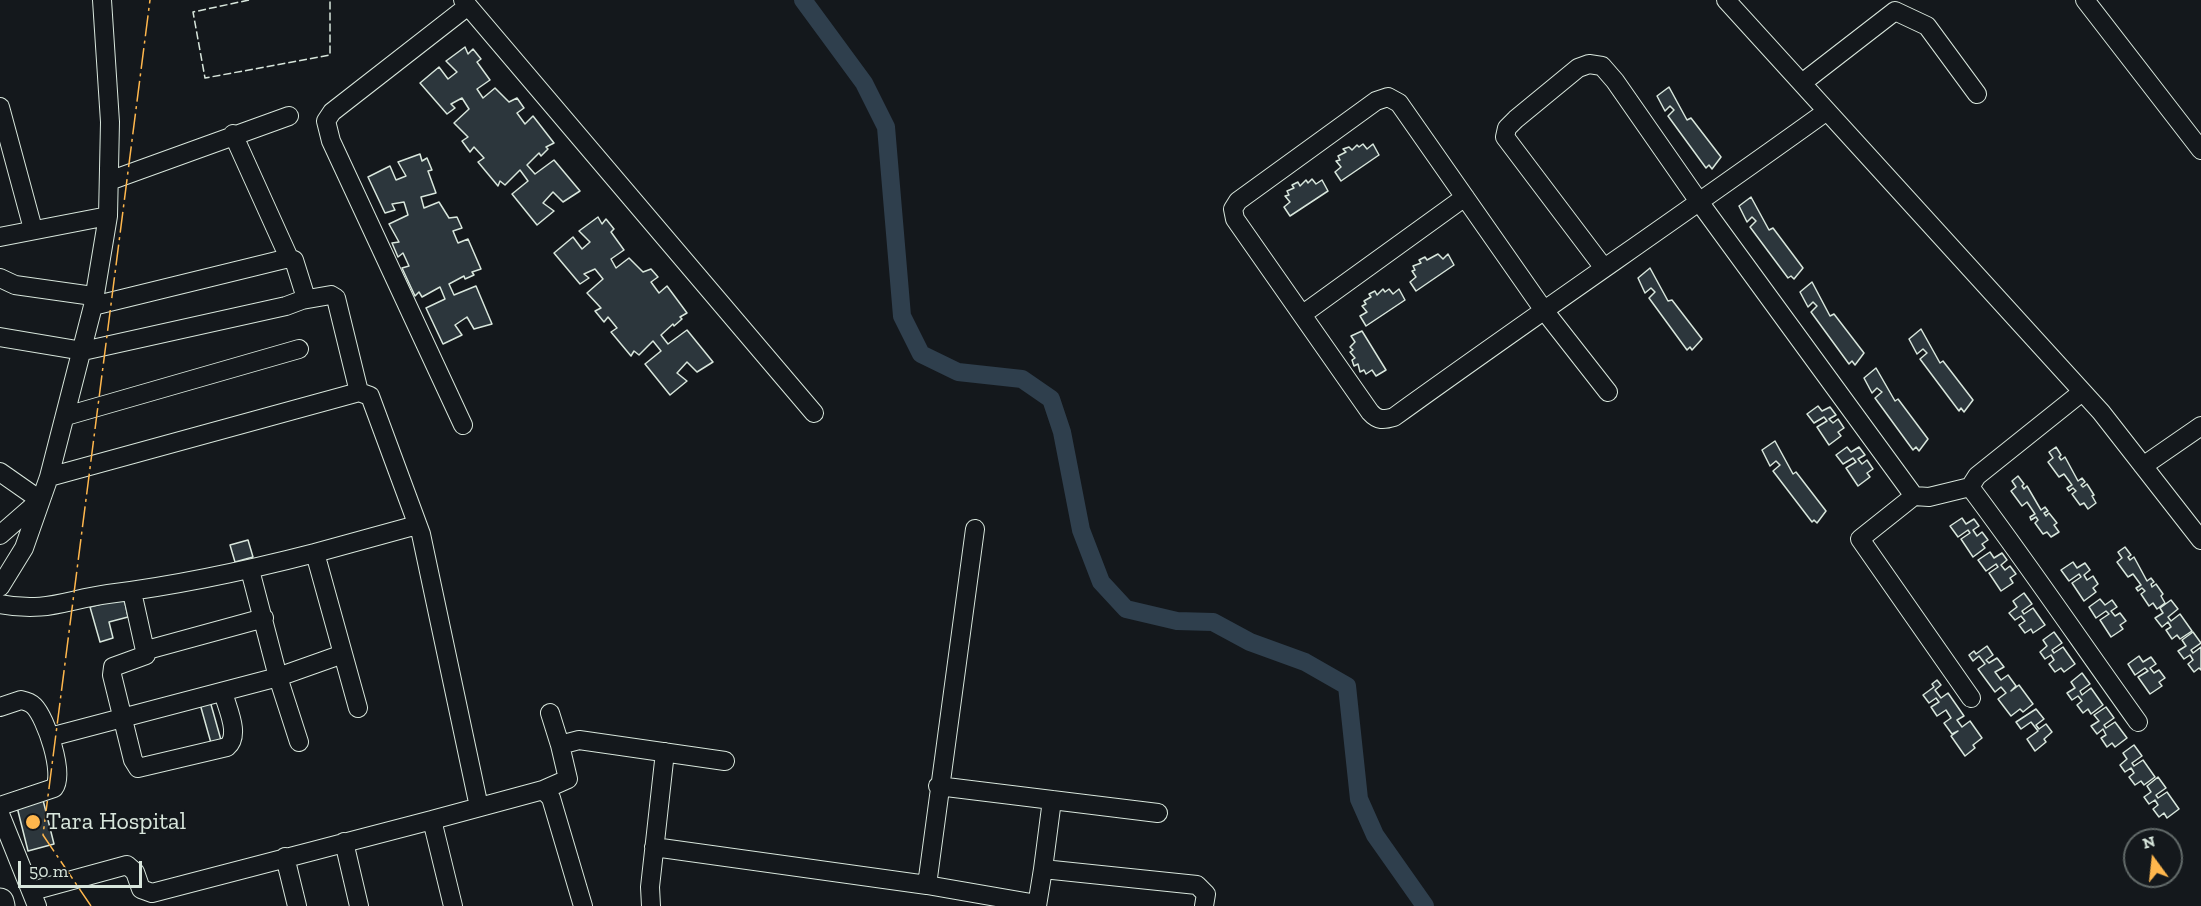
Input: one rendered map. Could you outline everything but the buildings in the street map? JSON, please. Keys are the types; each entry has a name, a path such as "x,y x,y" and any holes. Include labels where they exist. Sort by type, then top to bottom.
{"street":[{"path":"0,586 24,548 49,477 83,351 108,216 110,122 102,0"},
{"path":"1726,0 2082,392 2201,540"},
{"path":"2085,0 2201,150"},
{"path":"463,425 331,141 326,120 332,112 465,3 814,413"},
{"path":"1802,83 1895,11 1927,26 1977,94"},
{"path":"1604,268 1505,137 1511,123 1578,68 1589,64 1602,66 1914,496"},
{"path":"1608,393 1543,309 1399,103 1388,97 1376,101 1238,201 1233,208 1235,219 1370,412 1376,419 1384,420 1394,417 1543,309 1700,203 1827,111"},
{"path":"0,107 33,229"},
{"path":"109,181 233,134 289,116"},
{"path":"233,134 288,258"},
{"path":"1303,314 1465,197"},
{"path":"0,237 108,216"},
{"path":"0,278 15,285 93,301 288,258 294,260 298,266 305,296 302,300"},
{"path":"0,338 83,351 331,295 336,298 358,392"},
{"path":"66,416 299,349"},
{"path":"49,477 358,392 370,396 417,525 479,807"},
{"path":"1971,698 1860,539 1914,496 1929,497 1970,488 1977,476 2082,392"},
{"path":"2143,466 2201,426"},
{"path":"0,472 40,500"},
{"path":"1970,488 2031,568 2055,606 2138,722"},
{"path":"0,535 40,500"},
{"path":"0,604 39,608 95,596 180,585 250,570 417,525"},
{"path":"927,885 938,786 975,529"},
{"path":"315,553 358,708"},
{"path":"250,570 278,677 299,742"},
{"path":"132,592 147,650 146,655 113,667 112,675 121,719 133,760 138,768 227,747 233,743 234,734 223,692"},
{"path":"147,650 264,618"},
{"path":"50,737 278,677 342,654"},
{"path":"0,707 21,700 36,707 50,737 59,777 54,788 0,806"},
{"path":"0,814 35,899 127,865 135,872 141,889 152,893 543,790 568,779 550,713"},
{"path":"560,745 579,740 725,761"},
{"path":"651,906 654,847 665,752"},
{"path":"938,786 1158,813"},
{"path":"543,790 551,798 583,906"},
{"path":"654,847 927,885 1037,905 1052,800"},
{"path":"432,820 453,906"},
{"path":"344,842 359,906"},
{"path":"285,857 292,905"},
{"path":"1043,869 1197,885 1206,894 1204,906"}],"waterway":[{"path":"803,0 864,83 886,127 902,316 921,354 958,372 1022,379 1051,399 1062,432 1081,530 1101,582 1126,609 1177,621 1213,622 1250,642 1305,662 1347,686 1359,799 1375,835 1425,906"}],"fence":[{"path":"249,0 193,12 205,78 330,55 330,0"}],"power":[{"path":"91,906 43,835 150,0"}],"place":[{"name":"Tara Hospital","path":"33,822"}]}
